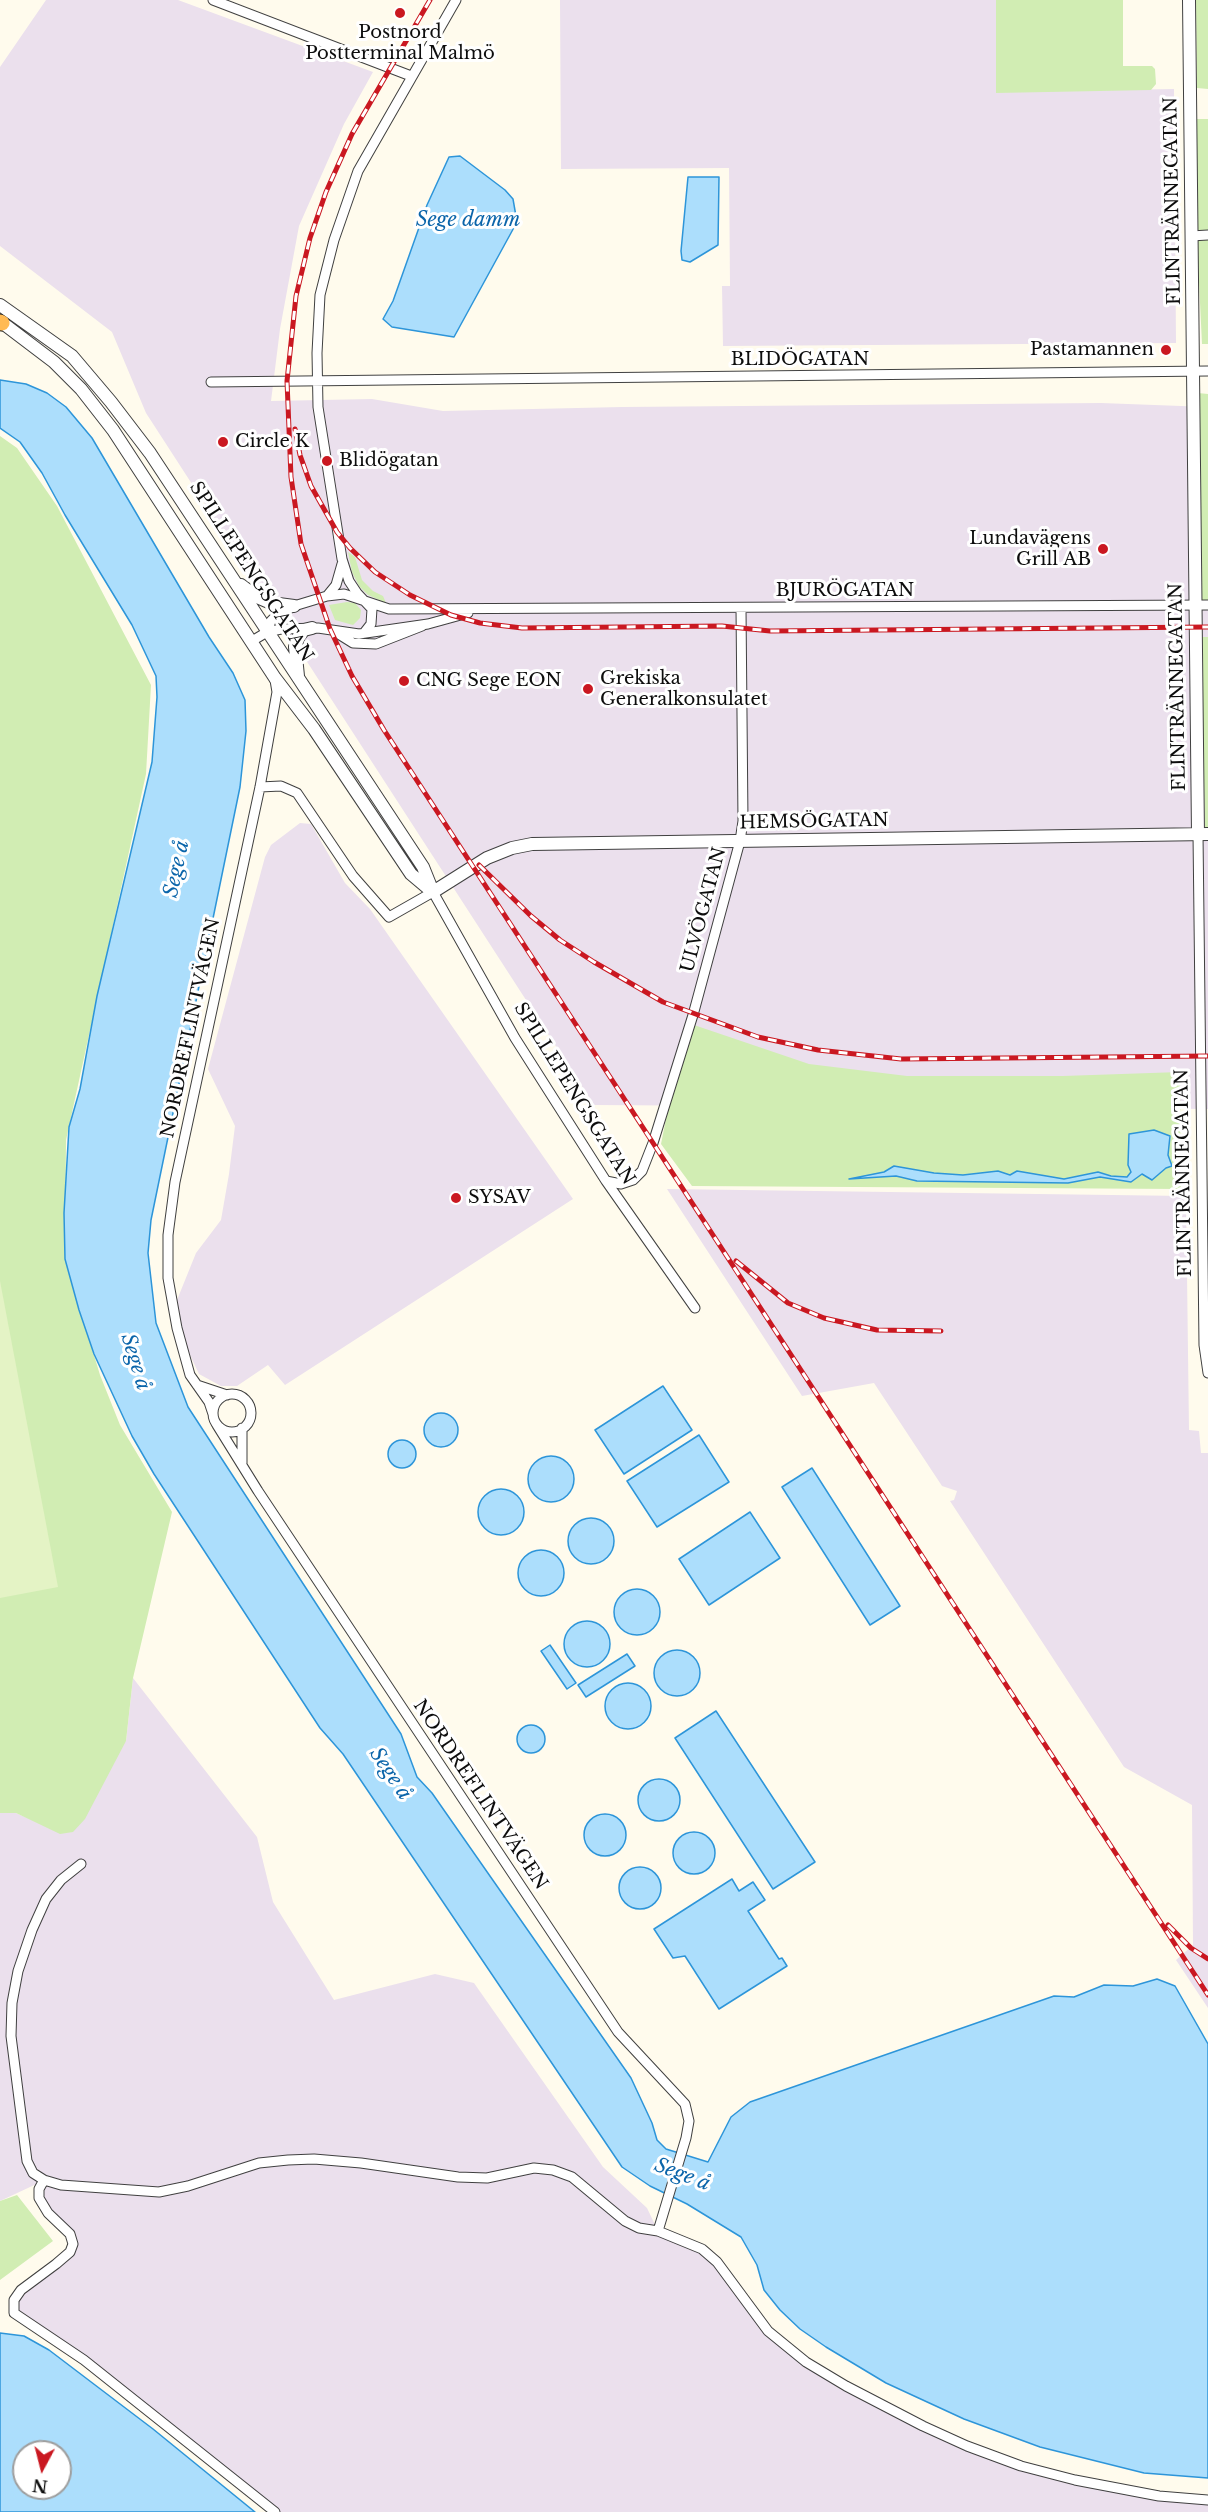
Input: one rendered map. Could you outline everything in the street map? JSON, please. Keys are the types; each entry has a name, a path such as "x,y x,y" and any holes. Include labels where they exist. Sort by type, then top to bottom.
{"street":[{"path":"213,0 411,76"},
{"path":"364,633 371,624 372,609 349,581 342,559 318,408 320,296 334,240 358,171 456,0"},
{"name":"FLINTRÄNNEGATAN","path":"1189,0 1194,605 1203,834 1204,1345 1208,1373"},
{"path":"1191,236 1208,235"},
{"name":"SPILLEPENGSGATAN","path":"0,305 72,356 103,392 180,495 267,632 423,867 433,892 515,1038 606,1181 696,1308"},
{"name":"SPILLEPENGSGATAN","path":"1,322 54,362 81,389 113,430 275,678 314,729 411,874 433,892"},
{"name":"BLIDÖGATAN","path":"211,382 1208,371"},
{"path":"327,596 333,591 340,577 342,559"},
{"path":"232,578 257,597 271,603 294,606"},
{"name":"BJURÖGATAN","path":"267,632 275,617 294,606 327,596 344,594 389,609 1208,605"},
{"name":"ULVÖGATAN","path":"606,1181 621,1184 633,1180 642,1171 693,1015 740,841 743,821 741,608"},
{"name":"BJURÖGATAN","path":"333,630 352,643 376,644 428,624 482,610"},
{"name":"BJURÖGATAN","path":"252,641 267,632 312,627 349,634 428,624"},
{"path":"298,677 295,647 304,630 312,627"},
{"name":"NORDREFLINTVÄGEN","path":"213,1414 209,1402 190,1375 177,1328 168,1278 168,1235 175,1182 260,787 277,692 275,678"},
{"path":"260,787 281,786 297,793 353,876 389,917 433,892"},
{"name":"HEMSÖGATAN","path":"433,892 477,864 515,847 560,843 1203,834"},
{"path":"197,1385 227,1395 239,1396 248,1404 250,1416 242,1428 242,1466"},
{"path":"227,1395 216,1402 213,1414 217,1425 228,1432 242,1428"},
{"name":"NORDREFLINTVÄGEN","path":"217,1425 618,2032 685,2104 689,2121 686,2138 658,2231"},
{"path":"81,1864 61,1880 46,1899 32,1930 18,1971 12,2003 11,2037 27,2161 33,2173 44,2180 61,2185 159,2192 188,2186 259,2163 314,2159 361,2163 458,2177 487,2178 534,2168 553,2170 572,2177 625,2221 639,2228 658,2231 702,2248 717,2262 768,2331 806,2362 846,2386 923,2426 1022,2466 1075,2480 1159,2496 1208,2500"},
{"path":"44,2180 39,2189 39,2198 48,2213 70,2234 73,2244 70,2252 21,2290 14,2300 14,2313 84,2360 275,2512"}],"shaded area":[{"path":"46,0 178,0 373,72 344,124 299,226 280,329 271,401 372,399 443,411 622,407 1101,403 1208,407 1208,1109 594,1105 146,413 112,332 0,246 0,67"},
{"path":"560,0 996,0 996,92 1174,89 1176,343 723,346 722,286 730,286 729,168 561,169"},
{"path":"300,823 311,824 345,883 370,909 573,1199 285,1385 268,1365 237,1386 221,1386 199,1374 183,1340 175,1305 196,1253 221,1220 229,1174 235,1126 208,1069 265,857 271,845"},
{"path":"667,1189 1186,1196 1189,1430 1199,1431 1201,1453 1208,1453 1208,2008 1176,1960 1193,1945 1192,1805 1124,1767 950,1501 954,1500 957,1491 942,1486 874,1383 802,1396"},
{"path":"133,1678 257,1837 273,1902 334,2000 435,1974 474,1983 603,2167 647,2208 658,2231 702,2249 754,2315 806,2362 967,2446 1075,2480 1208,2500 1208,2512 275,2512 84,2360 14,2313 14,2300 73,2244 39,2198 43,2181 0,2201 0,1813 16,1813 32,1820 126,1741"}],"green space":[{"path":"996,0 1123,0 1123,66 1152,66 1155,69 1156,84 1151,90 996,93"},
{"path":"1196,0 1208,0 1208,89 1197,88"},
{"path":"1196,119 1208,119 1208,231 1197,231"},
{"path":"1197,240 1208,240 1208,344 1202,344"},
{"path":"1198,393 1208,394 1208,601 1201,601"},
{"path":"0,436 17,448 57,506 151,685 146,774 66,1140 65,1259 100,1375 120,1425 172,1512 133,1678 126,1741 85,1819 73,1832 60,1834 16,1813 0,1813"},
{"path":"348,552 355,557 362,580 373,591 383,596 386,603 368,595 359,586 352,572"},
{"path":"355,603 361,610 360,618 353,625 335,620 329,605"},
{"path":"1201,637 1208,637 1208,828 1205,828"},
{"path":"694,1025 809,1064 907,1076 1063,1076 1180,1072 1181,1189 692,1186 661,1144 668,1109"},
{"path":"0,1281 58,1587 0,1598"},
{"path":"17,2195 53,2241 0,2280 0,2201"}],"water":[{"name":"Sege damm","path":"460,156 505,190 513,199 517,222 454,337 392,327 383,319 393,301 427,205 449,157"},
{"path":"688,177 719,177 718,245 690,262 682,260 681,251"},
{"name":"Sege å","path":"0,380 26,384 47,393 66,407 92,438 209,637 233,673 245,700 246,731 240,787 151,1220 148,1253 156,1323 188,1407 401,1734 417,1777 432,1793 631,2078 652,2123 657,2140 666,2149 708,2162 731,2117 750,2102 1054,1996 1074,1997 1104,1985 1133,1986 1157,1979 1175,1986 1208,2044 1208,2478 1144,2473 1040,2447 964,2419 886,2383 826,2347 800,2329 780,2310 764,2290 757,2265 741,2237 687,2204 650,2186 622,2167 343,1754 320,1728 154,1474 132,1436 94,1354 79,1310 65,1259 64,1213 69,1127 80,1089 97,996 152,762 157,697 156,676 132,625 42,473 20,442 0,428"},
{"path":"1154,1130 1170,1136 1168,1155 1172,1166 1166,1168 1152,1180 1142,1174 1131,1182 1100,1177 1068,1183 917,1181 896,1176 849,1179 884,1172 894,1166 963,1175 998,1171 1010,1175 1017,1171 1064,1179 1098,1172 1127,1177 1131,1172 1128,1165 1129,1134"},
{"path":"663,1386 692,1430 624,1474 595,1430"},
{"path":"441,1413 453,1418 458,1430 453,1442 441,1447 429,1442 424,1430 429,1418"},
{"path":"699,1435 729,1482 657,1527 627,1481"},
{"path":"402,1440 412,1444 416,1454 412,1464 402,1468 392,1464 388,1454 392,1444"},
{"path":"556,1456 568,1462 573,1470 573,1488 568,1496 560,1501 546,1502 534,1496 529,1488 528,1474 534,1462 542,1457"},
{"path":"812,1468 900,1606 870,1625 782,1487"},
{"path":"506,1489 518,1495 523,1503 523,1521 518,1529 510,1534 496,1535 488,1532 481,1525 478,1507 481,1499 488,1492"},
{"path":"750,1512 780,1558 709,1605 679,1559"},
{"path":"596,1518 608,1524 613,1532 613,1550 608,1558 600,1563 586,1564 574,1558 569,1550 568,1536 574,1524 582,1519"},
{"path":"546,1550 558,1556 563,1564 563,1582 558,1590 550,1595 536,1596 528,1593 521,1586 518,1568 521,1560 528,1553"},
{"path":"642,1589 654,1595 659,1603 659,1621 654,1629 646,1634 632,1635 620,1629 615,1621 614,1607 620,1595 628,1590"},
{"path":"592,1621 604,1627 609,1635 609,1653 604,1661 596,1666 582,1667 574,1664 567,1657 564,1639 567,1631 574,1624"},
{"path":"550,1645 576,1683 567,1689 541,1651"},
{"path":"682,1650 694,1656 699,1664 699,1682 694,1690 686,1695 672,1696 660,1690 655,1682 654,1668 660,1656 668,1651"},
{"path":"627,1654 635,1666 586,1697 578,1685"},
{"path":"633,1683 645,1689 650,1697 650,1715 645,1723 637,1728 623,1729 611,1723 606,1715 605,1701 611,1689 619,1684"},
{"path":"716,1711 815,1862 773,1889 675,1738"},
{"path":"531,1725 541,1729 545,1739 541,1749 531,1753 521,1749 517,1739 521,1729"},
{"path":"659,1779 674,1785 680,1800 674,1815 659,1821 644,1815 638,1800 644,1785"},
{"path":"605,1814 620,1820 626,1835 620,1850 605,1856 590,1850 584,1835 590,1820"},
{"path":"694,1832 709,1838 715,1853 709,1868 694,1874 679,1868 673,1853 679,1838"},
{"path":"640,1867 655,1873 661,1888 655,1903 640,1909 625,1903 619,1888 625,1873"},
{"path":"732,1879 739,1891 753,1882 765,1900 748,1911 779,1959 782,1958 787,1966 719,2009 685,1956 673,1958 654,1929"},
{"path":"0,2333 24,2336 49,2350 153,2429 255,2512 0,2512"}],"railway":[{"path":"430,0 352,134 326,192 310,238 296,296 287,381 291,477 301,544 330,629 352,676 384,730 1208,1995"},
{"path":"295,429 300,455 311,486 337,532 350,548 375,572 410,595 451,615 480,623 522,628 722,626 770,631 1208,627"},
{"path":"479,865 531,916 560,940 594,962 663,1002 758,1037 818,1050 901,1059 1208,1056"},
{"path":"736,1261 788,1303 824,1318 877,1330 941,1331"},
{"path":"1168,1925 1191,1948 1208,1959"}],"place":[{"name":"Postnord Postterminal Malmö","path":"400,13"},
{"name":"Pastamannen","path":"1166,350"},
{"name":"Circle K","path":"223,442"},
{"name":"Blidögatan","path":"327,461"},
{"name":"Lundavägens Grill AB","path":"1103,549"},
{"name":"CNG Sege EON","path":"404,681"},
{"name":"Grekiska Generalkonsulatet","path":"588,689"},
{"name":"SYSAV","path":"456,1198"}]}
